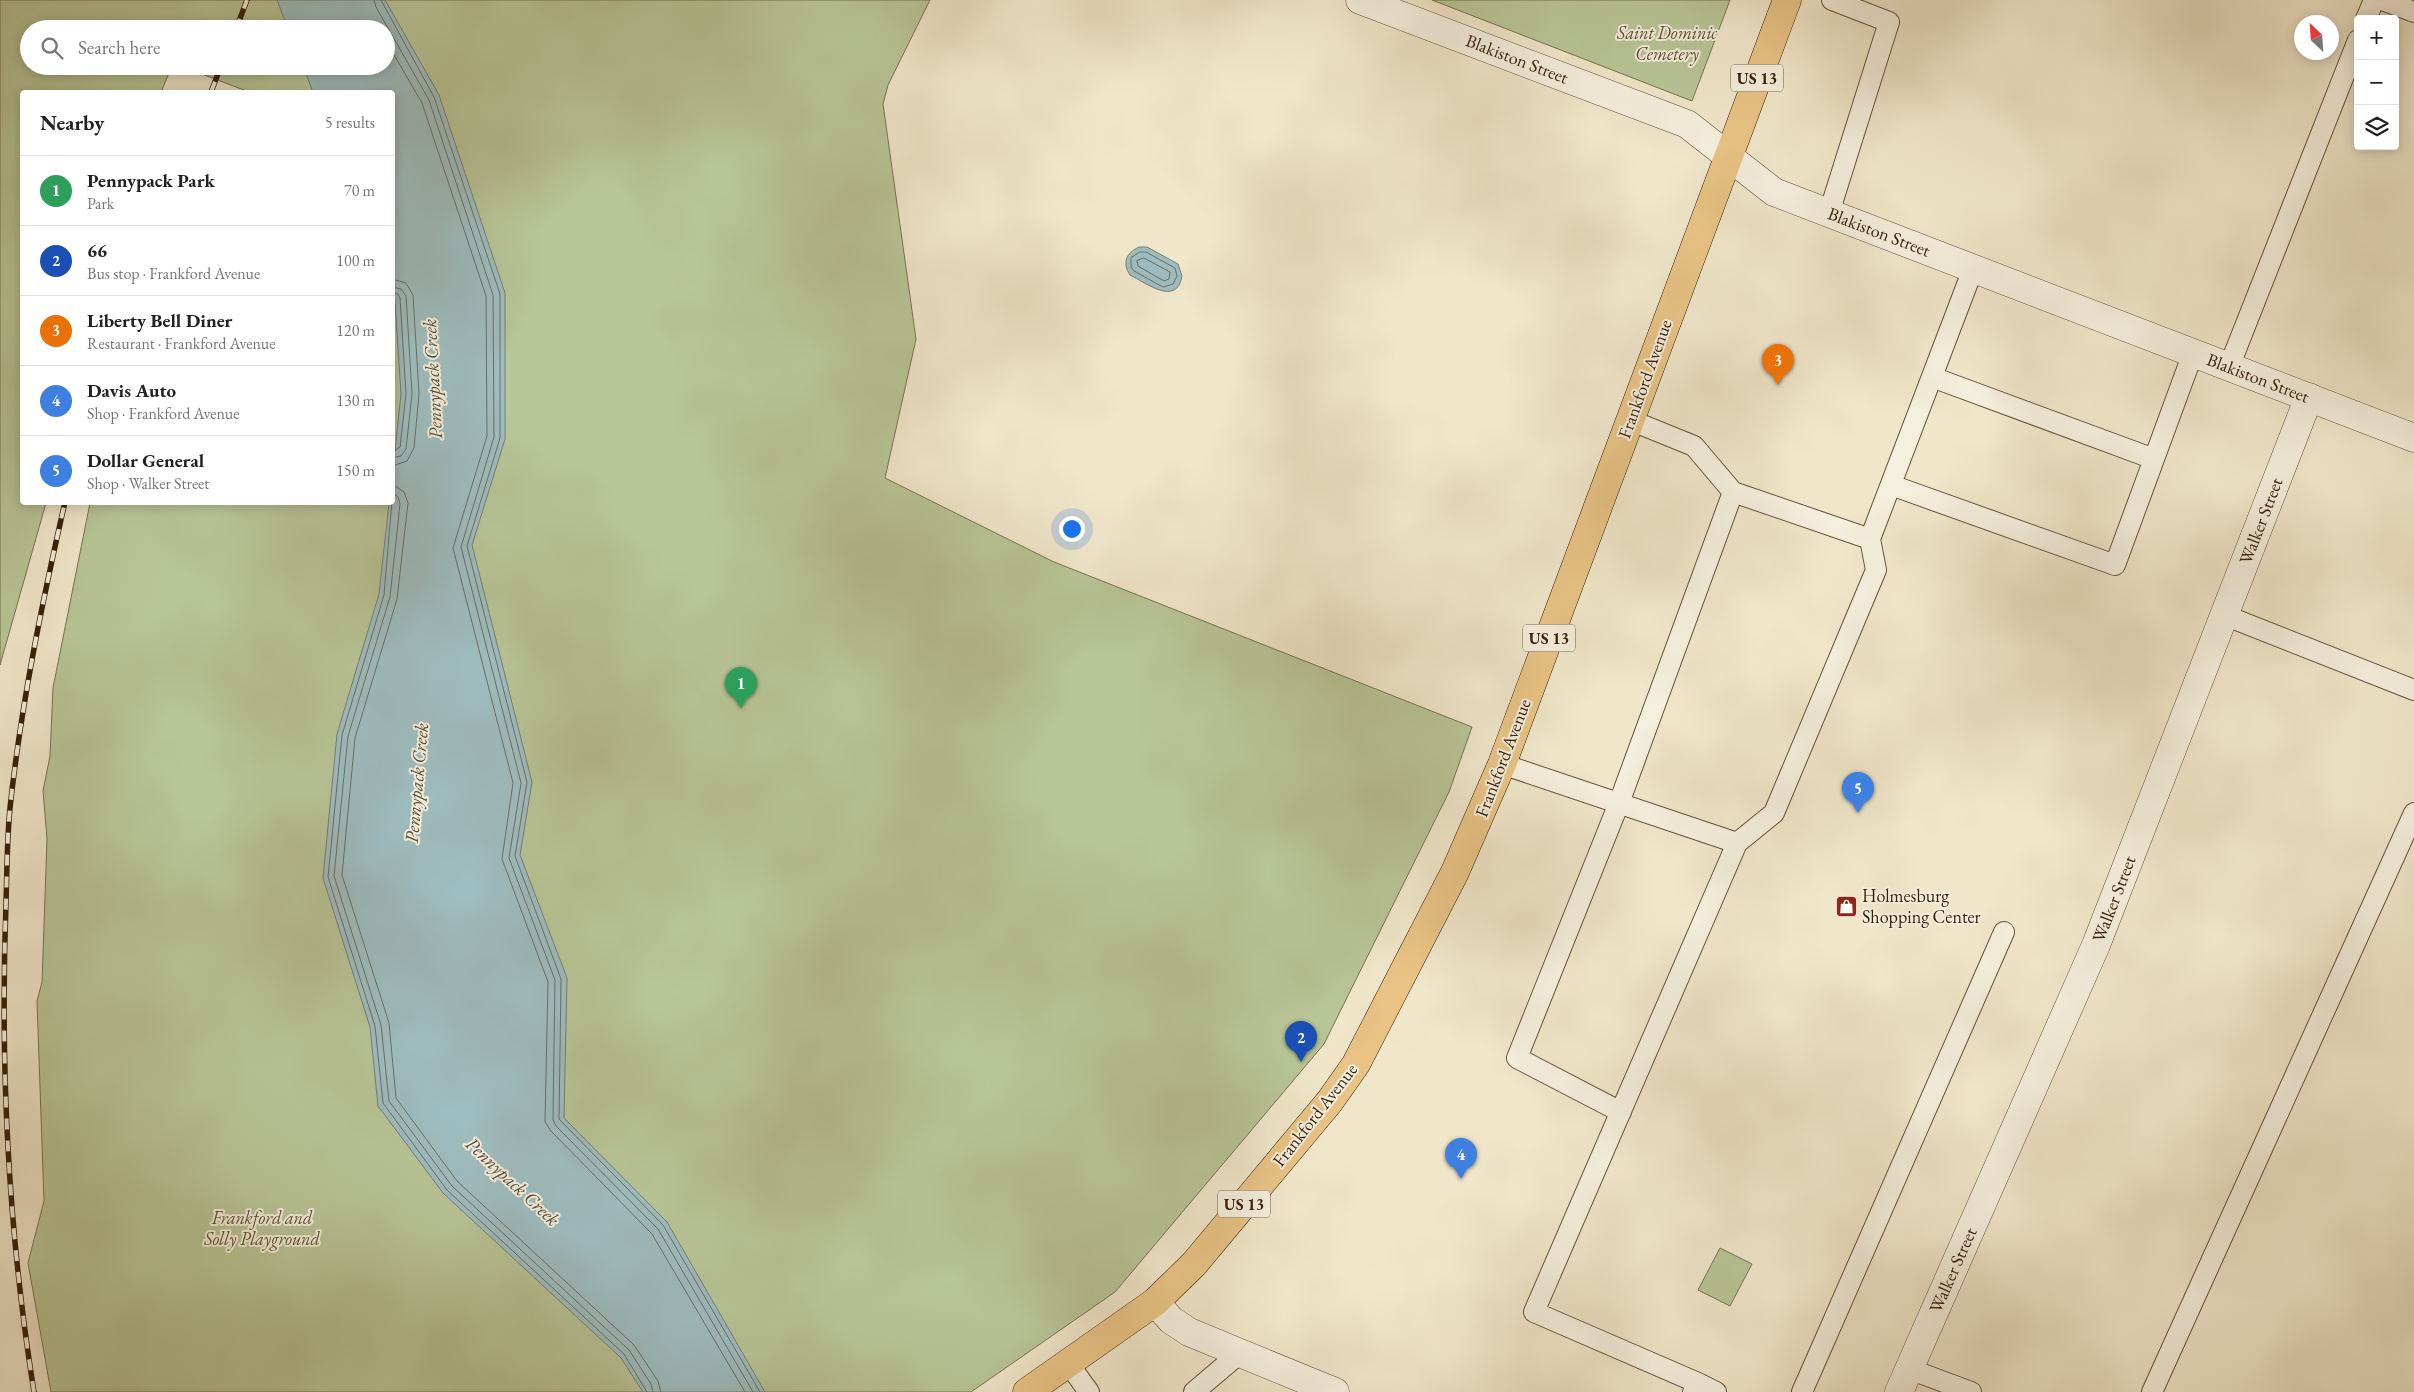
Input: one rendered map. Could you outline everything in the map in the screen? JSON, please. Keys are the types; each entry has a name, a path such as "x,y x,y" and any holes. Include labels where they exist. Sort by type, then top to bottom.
{"main road":[{"name":"Frankford Avenue","path":"1026,1392 1155,1302 1194,1264 1344,1083 1367,1044 1455,872 1502,764 1786,0"}],"street":[{"name":"Blakiston Street","path":"1360,0 1687,124 1774,192 2414,438"},
{"name":"Walker Street","path":"1904,1381 2096,944 2309,397"},
{"path":"1155,1302 1171,1320 1189,1332 1335,1392"}],"lane":[{"path":"1829,213 1889,22 1832,0"},
{"path":"2368,15 2374,0"},
{"path":"2382,0 2414,12"},
{"path":"2229,367 2354,50"},
{"path":"1716,1392 1695,1388 1534,1312 1737,843 1774,813 1876,570 1870,539 1973,269"},
{"path":"1891,485 2115,565 2193,353"},
{"path":"1932,377 2154,458"},
{"path":"1630,420 1694,446 1733,492 1870,539"},
{"path":"1621,1112 1517,1058 1619,803 1733,492"},
{"path":"2224,615 2414,690"},
{"path":"1502,764 1737,843"},
{"path":"2152,1392 2414,813"},
{"path":"1802,1392 2004,932"},
{"path":"1194,1392 1240,1353"},
{"path":"1068,1363 1089,1392"},
{"path":"1904,1381 1970,1392"}],"green space":[{"name":"Frankford and Solly Playground","path":"0,0 930,0 888,85 883,104 916,339 885,478 1054,562 1472,727 1449,792 1324,1044 1115,1292 971,1392 51,1392 28,1263 44,1201 37,1001 42,982 47,839 43,791 50,756 53,688 90,505 395,505 395,90 244,90 205,75 395,75 395,20 20,20 20,75 168,75 162,90 20,90 20,505 45,505 0,665"},
{"name":"Saint Dominic Cemetery","path":"1432,0 1730,0 1692,101"},
{"path":"1720,1248 1752,1264 1730,1306 1698,1290"}],"water":[{"name":"Pennypack Creek","path":"277,0 385,0 439,95 505,293 505,439 472,545 532,782 520,855 567,978 564,1118 667,1222 765,1392 643,1392 621,1358 443,1193 378,1106 370,1027 323,878 337,734 379,594 389,505 395,505 395,450 401,394 395,302 395,90 312,90 306,75 395,75 395,20 285,20"},
{"path":"1139,247 1147,247 1178,264 1182,276 1179,285 1174,290 1160,290 1130,275 1126,266 1128,255"}],"railway":[{"path":"239,20 247,0"},
{"path":"212,90 218,75"},
{"path":"34,1392 18,1270 8,1148 4,1026 7,855 10,808 26,693 40,616 64,505"}],"place":[{"name":"Liberty Bell Diner","path":"1778,385"},
{"name":"Pennypack Park","path":"741,708"},
{"name":"Dollar General","path":"1858,813"},
{"name":"Holmesburg Shopping Center","path":"1846,906"},
{"name":"66","path":"1301,1062"},
{"name":"Davis Auto","path":"1461,1179"}]}
